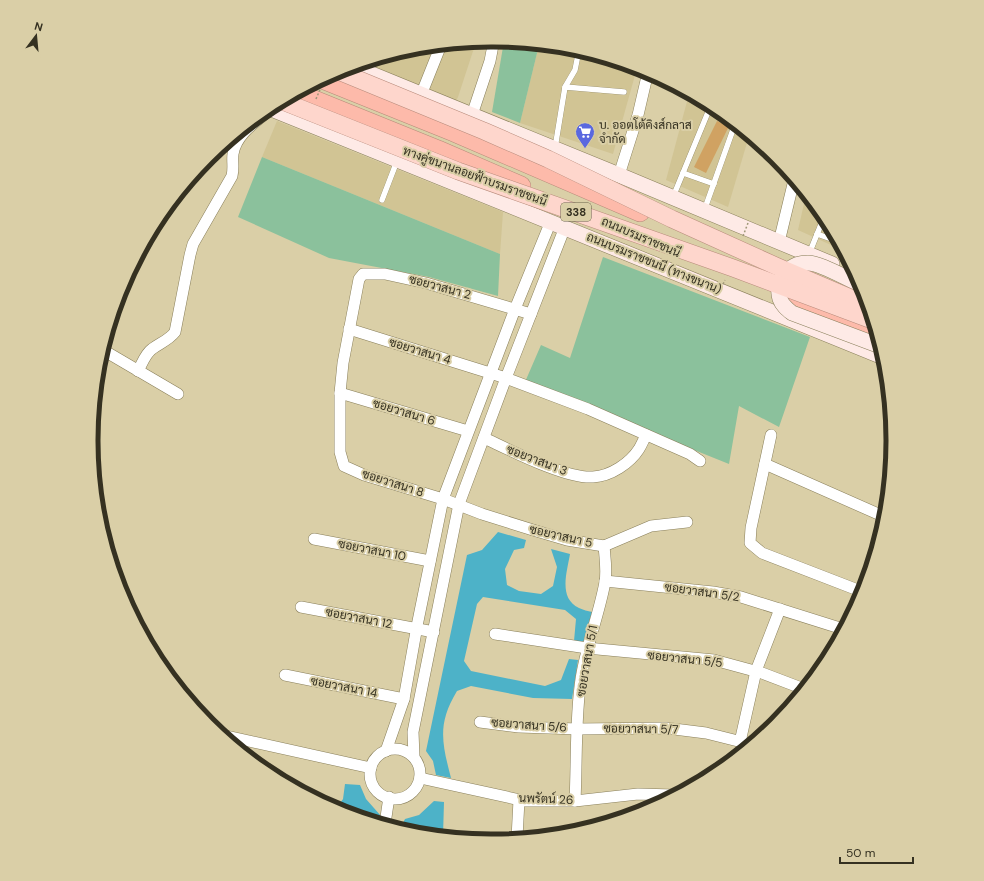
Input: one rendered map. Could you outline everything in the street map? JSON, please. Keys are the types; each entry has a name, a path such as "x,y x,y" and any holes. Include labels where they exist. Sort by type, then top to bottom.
{"highway":[{"name":"ถนนบรมราชชนนี","path":"330,82 454,132 653,217 859,297"},
{"name":"ถนนบรมราชชนนี","path":"303,96 438,150 649,241 869,329"}],"main road":[{"path":"361,70 673,197 847,271"},
{"path":"347,75 444,114 541,156 711,237 861,302"},
{"name":"ทางคู่ขนานลอยฟ้าบรมราชชนนี","path":"281,108 733,268 866,318"},
{"name":"ถนนบรมราชชนนี (ทางขนาน)","path":"280,109 398,160 876,354"},
{"path":"851,280 818,265 807,262 799,264 790,268 784,274 780,283 780,300 792,313 873,343"}],"street":[{"path":"472,116 490,61 493,47"},
{"path":"422,95 439,50"},
{"path":"619,175 638,115 646,79"},
{"path":"138,371 151,350 172,336 175,332 193,244 232,176 234,170 233,153 240,139"},
{"path":"779,242 792,187"},
{"path":"386,751 404,699 416,628 443,499 515,309 551,221"},
{"path":"414,757 401,750 393,749 379,755 371,768 373,784 378,791 389,798 400,798 413,792 418,785 420,771 414,757 412,732 434,632 459,504 565,227"},
{"name":"ซอยวาสนา 2","path":"349,329 360,279 363,274 385,274 426,283 531,314"},
{"path":"340,394 343,363 349,329"},
{"name":"ซอยวาสนา 4","path":"349,329 506,378 588,409 690,454 700,461"},
{"path":"109,353 178,394"},
{"name":"ซอยวาสนา 6","path":"340,394 468,432"},
{"name":"ซอยวาสนา 8","path":"340,394 340,452 344,466 364,475 459,504"},
{"name":"ซอยวาสนา 3","path":"484,438 559,470 594,477 619,468 630,460 639,449 646,435"},
{"path":"771,435 751,528 750,543 762,553 857,590"},
{"path":"764,464 878,514"},
{"name":"ซอยวาสนา 5","path":"459,504 482,514 567,540 604,546 651,526 687,522"},
{"name":"ซอยวาสนา 10","path":"314,539 430,561"},
{"name":"ซอยวาสนา 5/1","path":"575,801 581,680 587,648 605,582 606,562 604,546"},
{"name":"ซอยวาสนา 5/2","path":"605,582 712,592 741,597 838,627"},
{"name":"ซอยวาสนา 12","path":"301,607 434,632"},
{"path":"745,741 756,671 780,609"},
{"name":"ซอยวาสนา 5/5","path":"496,634 587,648 714,660 756,671 798,687"},
{"name":"ซอยวาสนา 14","path":"284,675 404,699"},
{"name":"ซอยวาสนา 5/6","path":"480,722 519,727 578,729"},
{"name":"ซอยวาสนา 5/7","path":"578,729 666,728 693,731 744,743"},
{"path":"235,738 371,768"},
{"name":"นพรัตน์ 26","path":"420,778 525,801 575,801 638,794 662,795"},
{"path":"386,820 389,798"},
{"path":"517,833 519,800"}],"lane":[{"path":"554,148 565,86 575,70 578,57"},
{"path":"565,86 624,92"},
{"path":"673,197 709,112"},
{"path":"704,211 733,129"},
{"path":"382,200 398,160"},
{"path":"683,173 714,184"},
{"path":"809,255 821,225"},
{"path":"817,234 829,238"}],"shaded area":[{"path":"474,48 454,105 366,68 390,60 441,50"},
{"path":"538,50 594,60 635,74 613,154 520,123"},
{"path":"688,99 711,113 732,128 747,142 728,207 666,180"},
{"path":"277,121 503,212 500,254 262,157"},
{"path":"804,202 834,247 798,230"}],"green space":[{"path":"503,47 538,50 520,123 492,112"},
{"path":"262,157 500,254 498,296 429,277 329,258 238,217"},
{"path":"603,257 810,337 779,427 739,406 729,464 525,382 541,345 570,358"}],"water":[{"path":"498,532 526,540 524,548 514,550 505,569 507,585 519,591 541,594 553,586 557,567 551,549 570,554 566,576 566,591 568,598 572,604 592,612 583,643 574,641 576,619 565,610 483,597 477,604 464,661 471,671 545,686 561,680 569,659 578,660 572,699 533,698 471,686 457,691 446,714 443,734 445,754 451,778 436,775 433,761 426,751 467,555 482,550"},
{"path":"345,784 360,785 366,799 381,816 380,818 340,803 343,799"},
{"path":"434,801 444,802 443,831 403,824 405,819 419,815"}],"building":[{"path":"717,121 729,126 706,173 694,167"}],"place":[{"name":"บ. ออตโต้คิงส์กลาส จำกัด","path":"585,149"}]}
